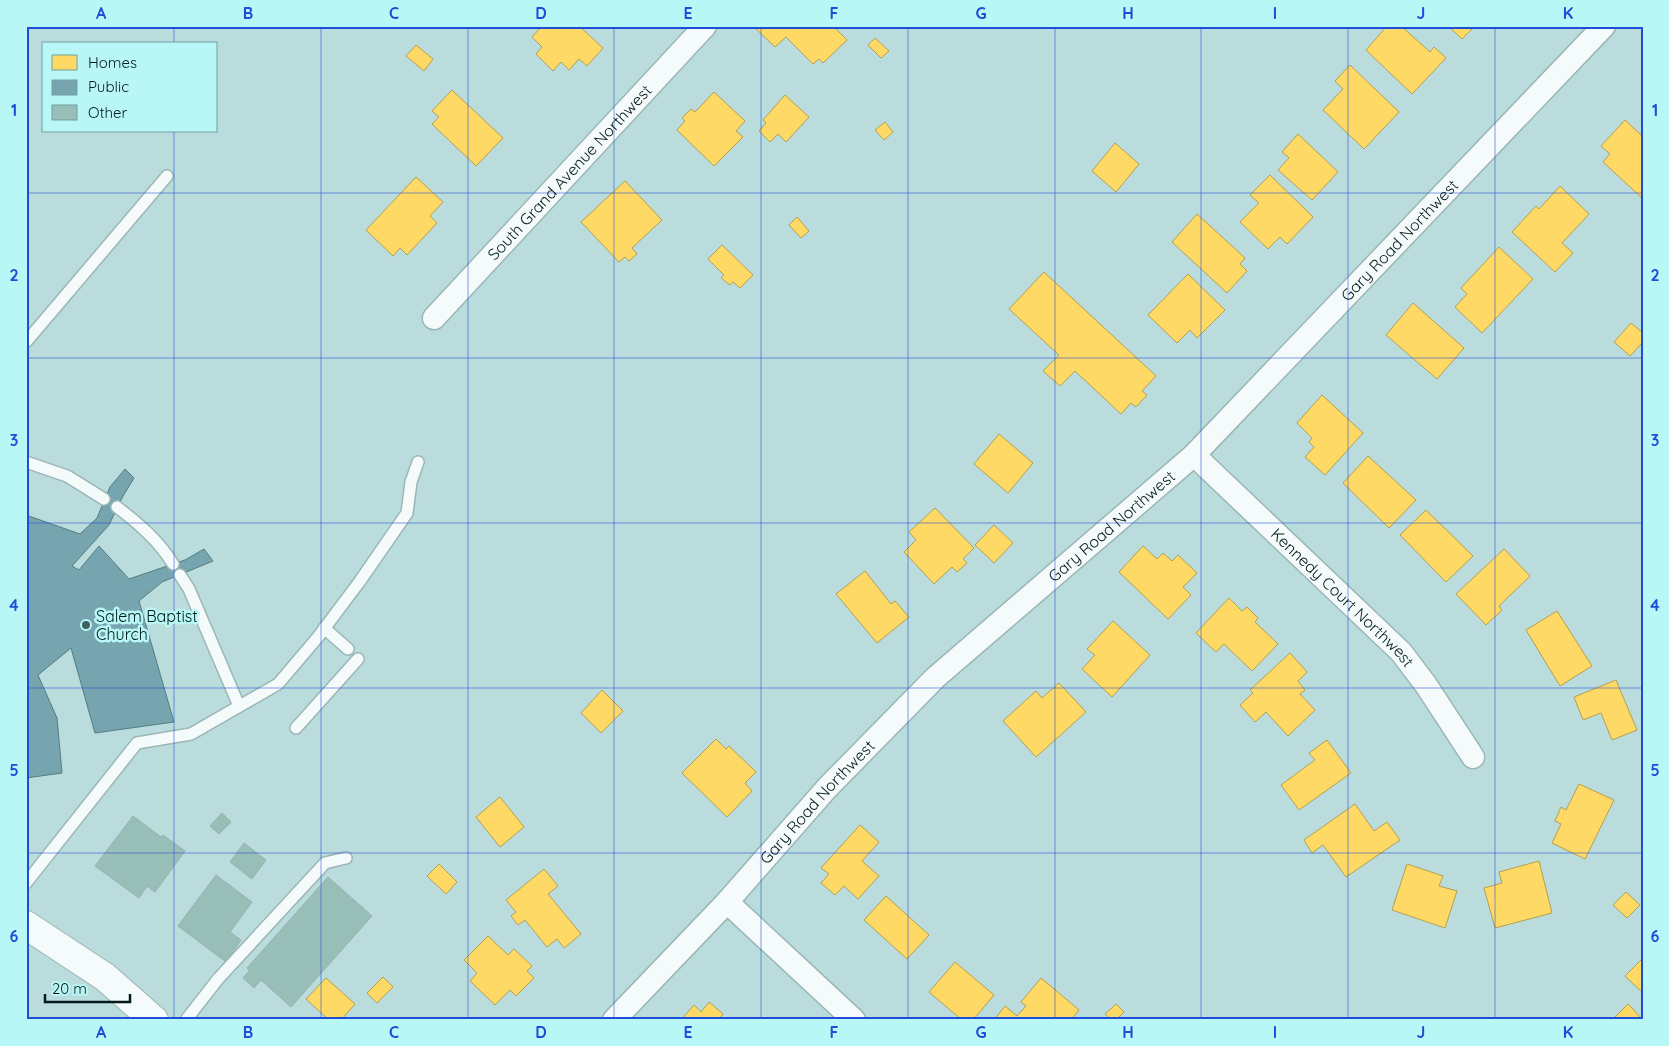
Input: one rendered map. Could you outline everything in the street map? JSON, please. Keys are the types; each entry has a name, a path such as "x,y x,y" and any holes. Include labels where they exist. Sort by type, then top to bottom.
{"street":[{"name":"South Grand Avenue Northwest","path":"434,318 705,26"},
{"name":"Gary Road Northwest","path":"614,1020 727,902 827,788 935,678 1194,455 1604,26"},
{"name":"Kennedy Court Northwest","path":"1194,455 1401,652 1426,685 1473,757"},
{"path":"727,902 854,1020"},
{"path":"26,926 105,977 154,1020"}],"lane":[{"path":"26,342 167,176"},
{"path":"26,462 67,476 104,499"},
{"path":"26,883 137,743 191,734 278,684 360,581 407,513 411,482 418,462"},
{"path":"117,507 149,533 174,564"},
{"path":"180,575 189,589 239,706"},
{"path":"324,628 348,650"},
{"path":"296,728 358,659"},
{"path":"186,1020 218,980 325,863 346,858"}],"building: Homes":[{"path":"542,26 579,26 603,48 587,66 579,59 569,70 561,62 553,71 536,54 542,47 532,37"},
{"path":"833,26 847,40 823,63 819,59 813,64 786,37 775,47 754,27"},
{"path":"1387,26 1401,26 1430,52 1434,47 1446,58 1412,94 1366,50"},
{"path":"1448,26 1475,26 1462,39"},
{"path":"875,38 889,51 881,58 868,45"},
{"path":"416,45 433,59 424,71 406,56"},
{"path":"1350,65 1399,112 1364,149 1323,110 1343,89 1335,81"},
{"path":"452,90 503,138 476,166 432,124 439,117 432,111"},
{"path":"714,92 745,121 736,131 743,137 714,166 677,130 685,121 682,118 691,109 695,112"},
{"path":"785,95 809,117 786,142 778,134 770,142 759,131 766,123 763,120"},
{"path":"1625,120 1643,137 1643,199 1603,162 1610,154 1601,146"},
{"path":"885,122 893,132 884,140 875,130"},
{"path":"1298,134 1338,172 1312,200 1278,170 1289,158 1282,152"},
{"path":"1115,143 1139,164 1116,192 1092,171"},
{"path":"1270,175 1313,217 1287,244 1280,237 1268,249 1240,222 1259,203 1250,195"},
{"path":"416,177 443,202 430,216 437,223 407,255 400,248 393,256 366,230"},
{"path":"625,181 662,220 632,248 637,254 629,261 625,257 619,262 581,222"},
{"path":"1560,186 1589,214 1562,243 1573,253 1555,272 1512,232 1536,206 1539,209"},
{"path":"1197,214 1245,258 1240,264 1247,271 1227,293 1172,242"},
{"path":"797,217 809,231 801,238 789,225"},
{"path":"722,245 753,275 740,288 733,282 730,285 721,278 724,275 708,259"},
{"path":"1499,247 1533,279 1482,333 1455,307 1467,294 1461,288"},
{"path":"1044,272 1156,376 1142,391 1147,395 1136,407 1131,403 1121,414 1075,371 1060,386 1043,371 1059,355 1009,309"},
{"path":"1188,274 1225,310 1197,338 1190,330 1177,343 1148,315"},
{"path":"1413,303 1464,348 1437,379 1386,335"},
{"path":"1631,323 1643,333 1643,342 1630,356 1614,342"},
{"path":"1322,395 1363,433 1325,475 1305,457 1314,447 1309,442 1312,438 1297,423"},
{"path":"999,434 1033,463 1008,493 974,464"},
{"path":"1368,456 1416,500 1389,528 1343,483"},
{"path":"935,508 974,548 963,559 967,563 957,572 952,567 934,584 904,552 916,540 909,532"},
{"path":"1426,510 1473,556 1446,582 1400,535"},
{"path":"994,525 1013,543 994,563 975,545"},
{"path":"1143,546 1157,559 1163,553 1172,561 1178,555 1197,573 1183,587 1191,595 1168,619 1119,572"},
{"path":"1504,549 1530,576 1499,606 1502,610 1486,625 1456,594"},
{"path":"865,571 891,604 895,601 909,617 877,643 836,594"},
{"path":"1229,598 1242,611 1247,607 1258,618 1255,622 1278,644 1252,671 1224,644 1216,652 1196,633"},
{"path":"1557,611 1592,666 1560,686 1526,630"},
{"path":"1113,621 1150,655 1112,697 1082,669 1095,655 1087,649"},
{"path":"1290,653 1307,672 1298,681 1305,690 1300,694 1315,710 1288,736 1266,712 1255,722 1240,705 1253,693 1250,690"},
{"path":"1616,680 1637,730 1612,740 1601,713 1583,720 1574,697"},
{"path":"1059,683 1086,712 1036,757 1003,721 1036,691 1042,698"},
{"path":"602,690 623,711 601,733 581,713"},
{"path":"716,739 726,749 729,746 756,772 745,783 752,791 727,817 682,773"},
{"path":"1327,740 1351,773 1299,810 1281,785 1315,760 1309,753"},
{"path":"1579,784 1614,800 1585,859 1552,843 1561,824 1555,821 1561,807 1566,810"},
{"path":"500,797 524,827 500,847 476,817"},
{"path":"1355,804 1374,831 1387,822 1400,840 1346,877 1323,845 1312,853 1304,840"},
{"path":"860,825 879,842 862,861 879,876 858,899 844,886 835,895 821,883 829,874 821,868"},
{"path":"1539,861 1552,913 1495,928 1484,888 1502,883 1499,872"},
{"path":"439,864 457,882 446,894 427,876"},
{"path":"1407,864 1443,876 1439,886 1457,891 1445,928 1392,910"},
{"path":"544,869 558,886 548,894 581,934 564,948 557,939 547,947 525,920 518,925 511,916 516,912 506,900"},
{"path":"1626,892 1640,905 1627,918 1613,905"},
{"path":"886,896 929,935 907,959 864,920"},
{"path":"488,936 508,955 514,949 532,966 527,971 534,978 516,996 510,990 495,1005 470,981 477,973 464,960"},
{"path":"1643,958 1643,993 1625,976"},
{"path":"955,962 994,995 973,1020 962,1020 929,992"},
{"path":"383,977 393,987 377,1003 367,993"},
{"path":"326,978 355,1004 341,1020 329,1020 306,999"},
{"path":"1041,978 1079,1010 1071,1020 994,1020 1005,1006 1017,1016 1026,1006 1021,1002"},
{"path":"709,1002 723,1014 718,1020 681,1020 694,1005 701,1012"},
{"path":"1116,1004 1124,1012 1116,1020 1111,1020 1105,1014"},
{"path":"1628,1004 1643,1020 1612,1020"}],"building: Public":[{"name":"Salem Baptist Church","path":"125,469 134,478 109,525 72,566 79,570 99,546 129,579 185,560 204,549 213,561 162,582 139,601 174,722 95,733 71,648 38,675 57,718 62,773 26,778 26,515 80,534 97,518 110,487"}],"building: Other":[{"path":"222,813 231,822 219,834 210,826"},
{"path":"133,816 161,837 163,835 185,851 155,892 147,886 139,898 95,866"},
{"path":"244,843 266,860 252,879 230,862"},
{"path":"216,875 252,902 230,932 241,940 226,962 178,926"},
{"path":"328,877 372,916 291,1007 261,980 254,988 243,978 250,970 247,968"}],"place":[{"name":"Salem Baptist Church","path":"86,625"}]}
